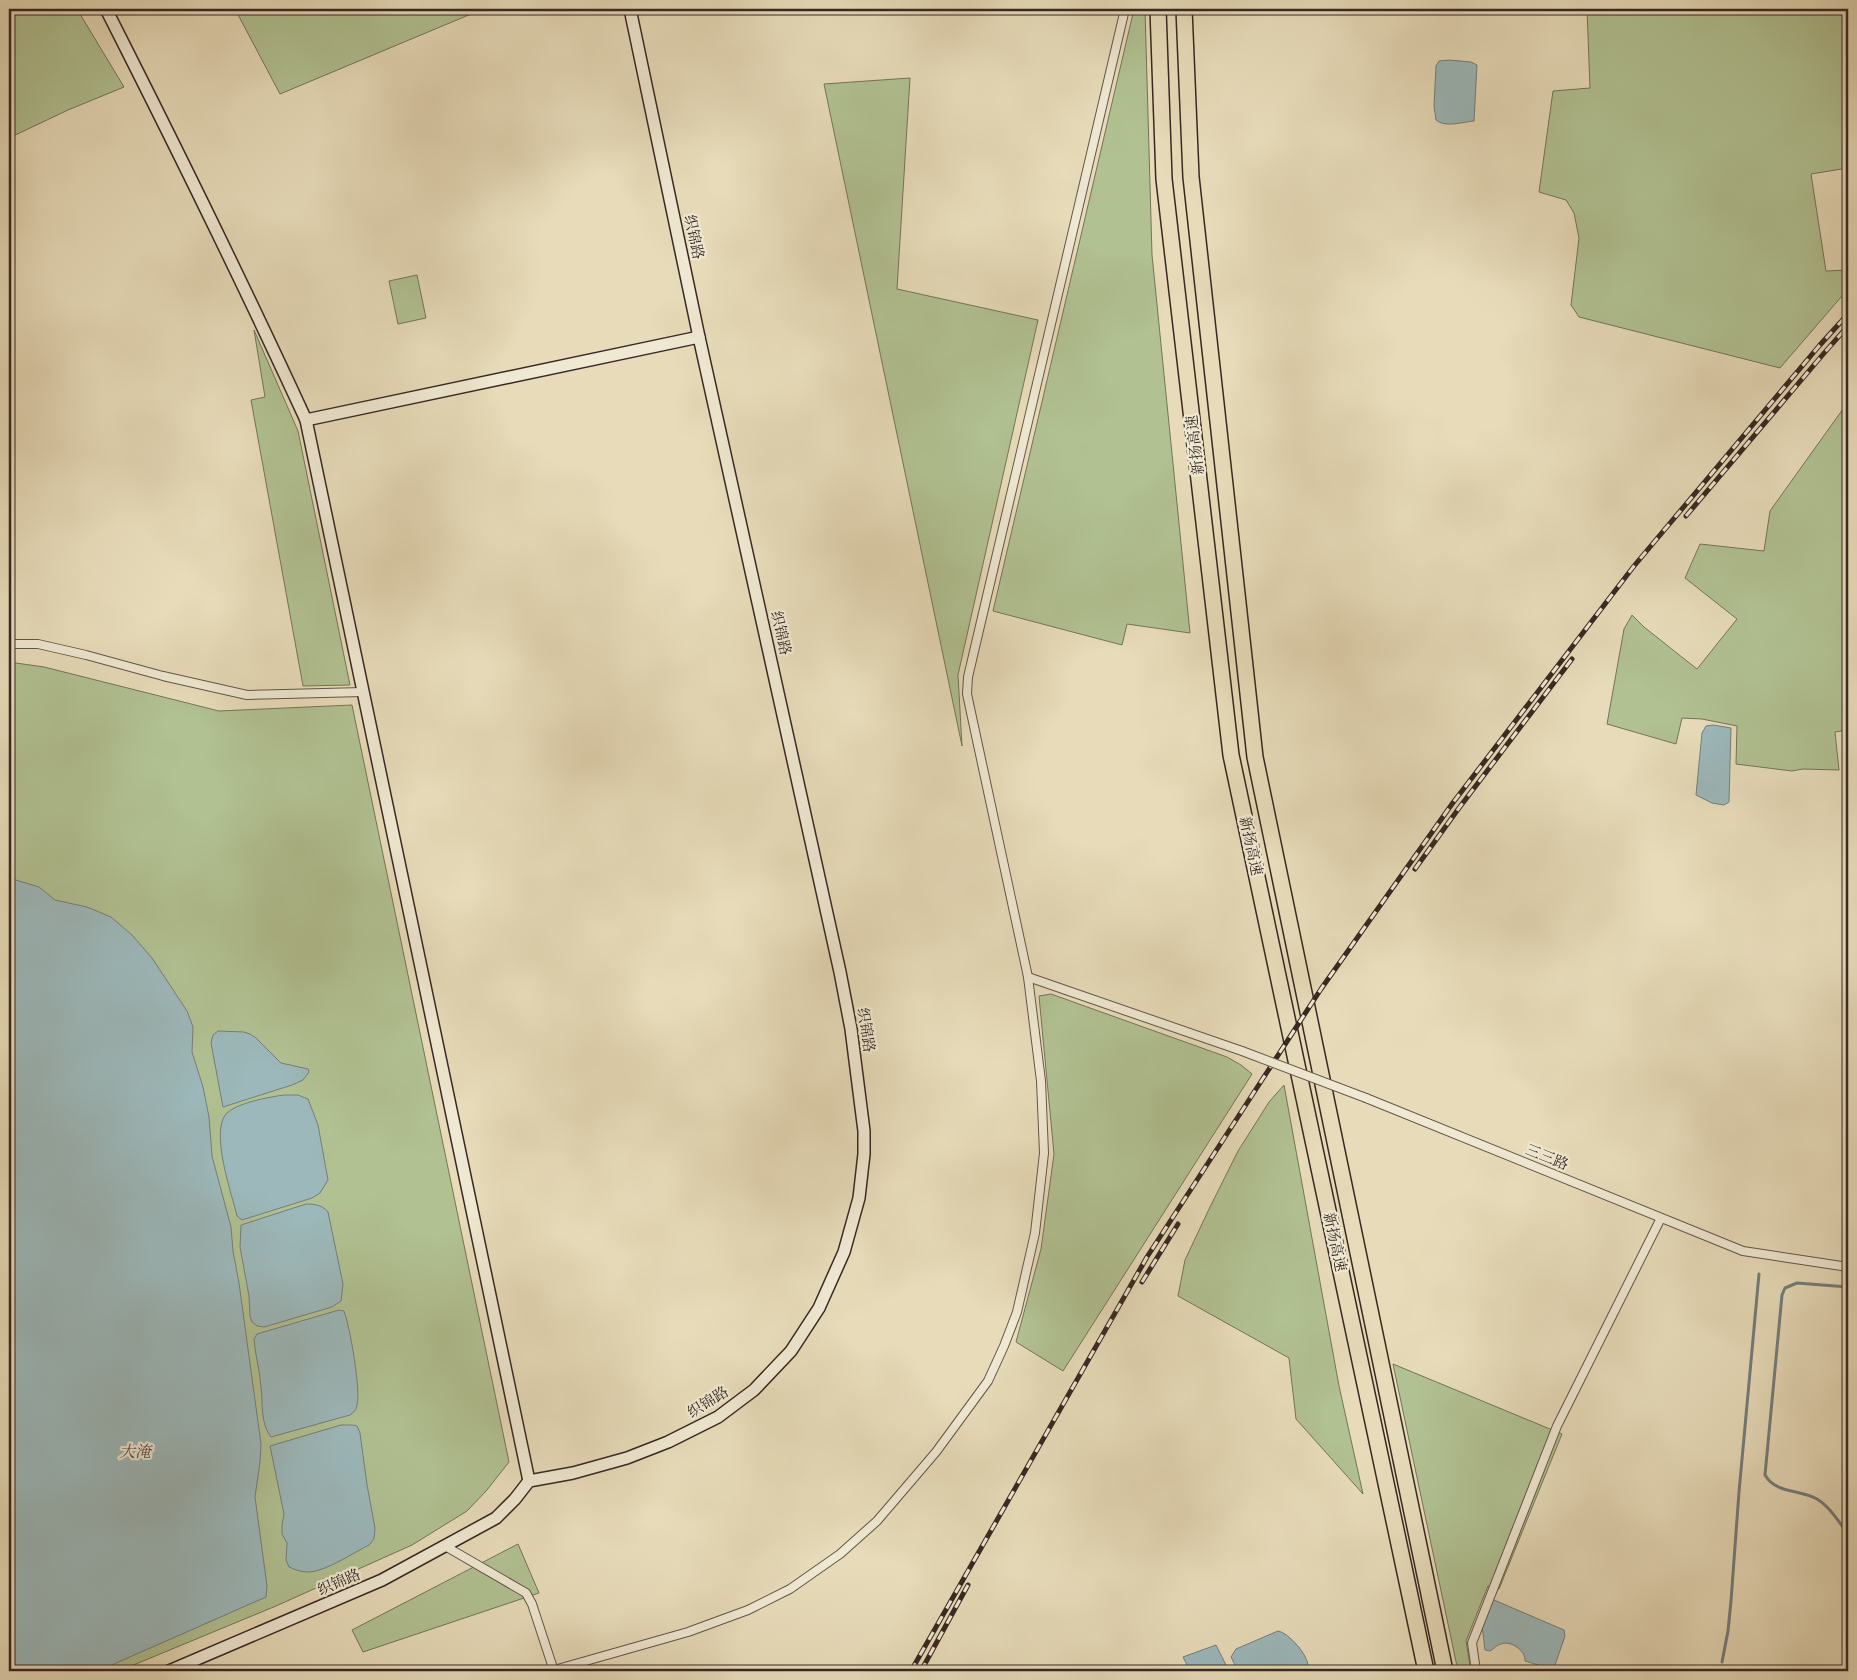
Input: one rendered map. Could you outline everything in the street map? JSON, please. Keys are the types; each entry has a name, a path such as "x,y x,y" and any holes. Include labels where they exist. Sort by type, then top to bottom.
{"highway":[{"name":"新扬高速","path":"1158,9 1164,179 1232,755 1426,1671"},
{"name":"新扬高速","path":"1184,9 1191,177 1255,757 1445,1671"}],"street":[{"path":"106,9 237,271 306,420 529,1481"},
{"name":"织锦路","path":"169,1671 382,1580 496,1518 515,1499 529,1481 573,1473 627,1458 668,1442 718,1416 754,1390 791,1351 819,1308 844,1252 859,1198 864,1154 864,1131 852,1029 630,9"},
{"path":"445,1546 526,1593 532,1604 554,1670 688,1632 748,1610 790,1589 840,1554 877,1521 936,1452 988,1381 1004,1346 1017,1312 1035,1233 1044,1152 1041,1081 1028,977 967,694 968,677 1125,9"},
{"path":"306,420 700,337"},
{"path":"9,644 38,644 247,695 362,692"},
{"name":"三三路","path":"1028,977 1242,1051 1366,1098 1743,1251 1848,1267"},
{"path":"1476,1671 1472,1643 1557,1426 1661,1218"}],"green space":[{"path":"9,9 77,9 124,87 68,110 9,138"},
{"path":"235,9 483,9 280,94"},
{"path":"1134,9 1145,9 1152,255 1190,633 1127,624 1122,645 993,611"},
{"path":"1587,9 1848,9 1848,168 1811,174 1826,271 1848,270 1848,289 1780,368 1579,317 1571,305 1579,238 1574,213 1566,200 1539,192 1553,91 1590,88"},
{"path":"910,78 897,289 1038,320 958,675 962,746 824,84"},
{"path":"417,275 426,318 398,324 389,281"},
{"path":"254,330 298,431 350,685 303,686 251,400 265,397"},
{"path":"1848,402 1848,730 1835,732 1839,770 1803,769 1792,771 1736,764 1737,726 1702,719 1682,718 1676,744 1607,724 1624,629 1632,615 1644,627 1697,669 1737,619 1685,578 1700,544 1764,551 1770,511"},
{"path":"9,662 44,667 219,711 352,705 509,1462 487,1490 467,1511 412,1545 276,1606 119,1671 9,1671"},
{"path":"1051,994 1227,1057 1252,1074 1063,1371 1016,1342 1041,1249 1054,1154 1039,996"},
{"path":"1284,1085 1339,1386 1363,1494 1296,1419 1289,1358 1178,1296 1185,1260 1238,1151 1269,1102"},
{"path":"1393,1364 1562,1434 1499,1589 1488,1586 1466,1641 1471,1671 1458,1671"},
{"path":"518,1544 539,1593 363,1652 352,1630"}],"water":[{"path":"1439,61 1471,62 1477,65 1474,121 1444,124 1436,120 1434,106 1436,66"},
{"path":"1713,725 1731,728 1729,802 1724,805 1712,803 1696,795 1702,733 1706,726"},
{"name":"大淹","path":"9,878 39,887 55,900 87,907 111,917 132,935 152,958 187,1011 193,1027 192,1052 203,1087 209,1117 212,1156 231,1227 261,1444 255,1497 267,1586 266,1597 98,1671 9,1671"},
{"path":"218,1031 250,1034 281,1063 308,1069 309,1072 303,1080 292,1085 223,1107 211,1043 213,1035"},
{"path":"284,1095 298,1095 308,1099 318,1125 328,1180 320,1193 312,1198 242,1220 237,1216 227,1179 221,1149 220,1135 222,1123 226,1114 237,1107 253,1101"},
{"path":"306,1204 321,1206 328,1212 343,1284 341,1301 332,1307 264,1327 257,1326 252,1322 250,1316 249,1296 240,1247 241,1225"},
{"path":"339,1310 344,1311 354,1358 358,1397 354,1412 350,1415 271,1437 265,1426 254,1339 257,1334"},
{"path":"341,1425 357,1426 360,1433 375,1528 374,1539 369,1545 339,1562 315,1571 303,1572 289,1567 286,1560 287,1543 282,1534 284,1514 270,1446"},
{"path":"1494,1600 1564,1630 1565,1636 1554,1668 1551,1669 1525,1661 1525,1657 1520,1650 1513,1645 1505,1643 1490,1651 1485,1650 1482,1625 1491,1602"},
{"path":"1278,1631 1298,1646 1305,1657 1308,1667 1303,1671 1238,1671 1231,1657 1236,1649"},
{"path":"1216,1645 1229,1671 1190,1671 1183,1657"}],"waterway":[{"path":"1722,1662 1731,1601 1759,1274"},
{"path":"1848,1287 1797,1283 1785,1288 1782,1295 1765,1475 1775,1485 1810,1496 1822,1502 1848,1534"}],"railway":[{"path":"911,1671 1147,1257 1321,989 1452,804 1634,566 1848,314"},
{"path":"1686,516 1848,326"},
{"path":"1415,869 1572,659"},
{"path":"1142,1282 1178,1224"},
{"path":"921,1671 968,1585"}]}
